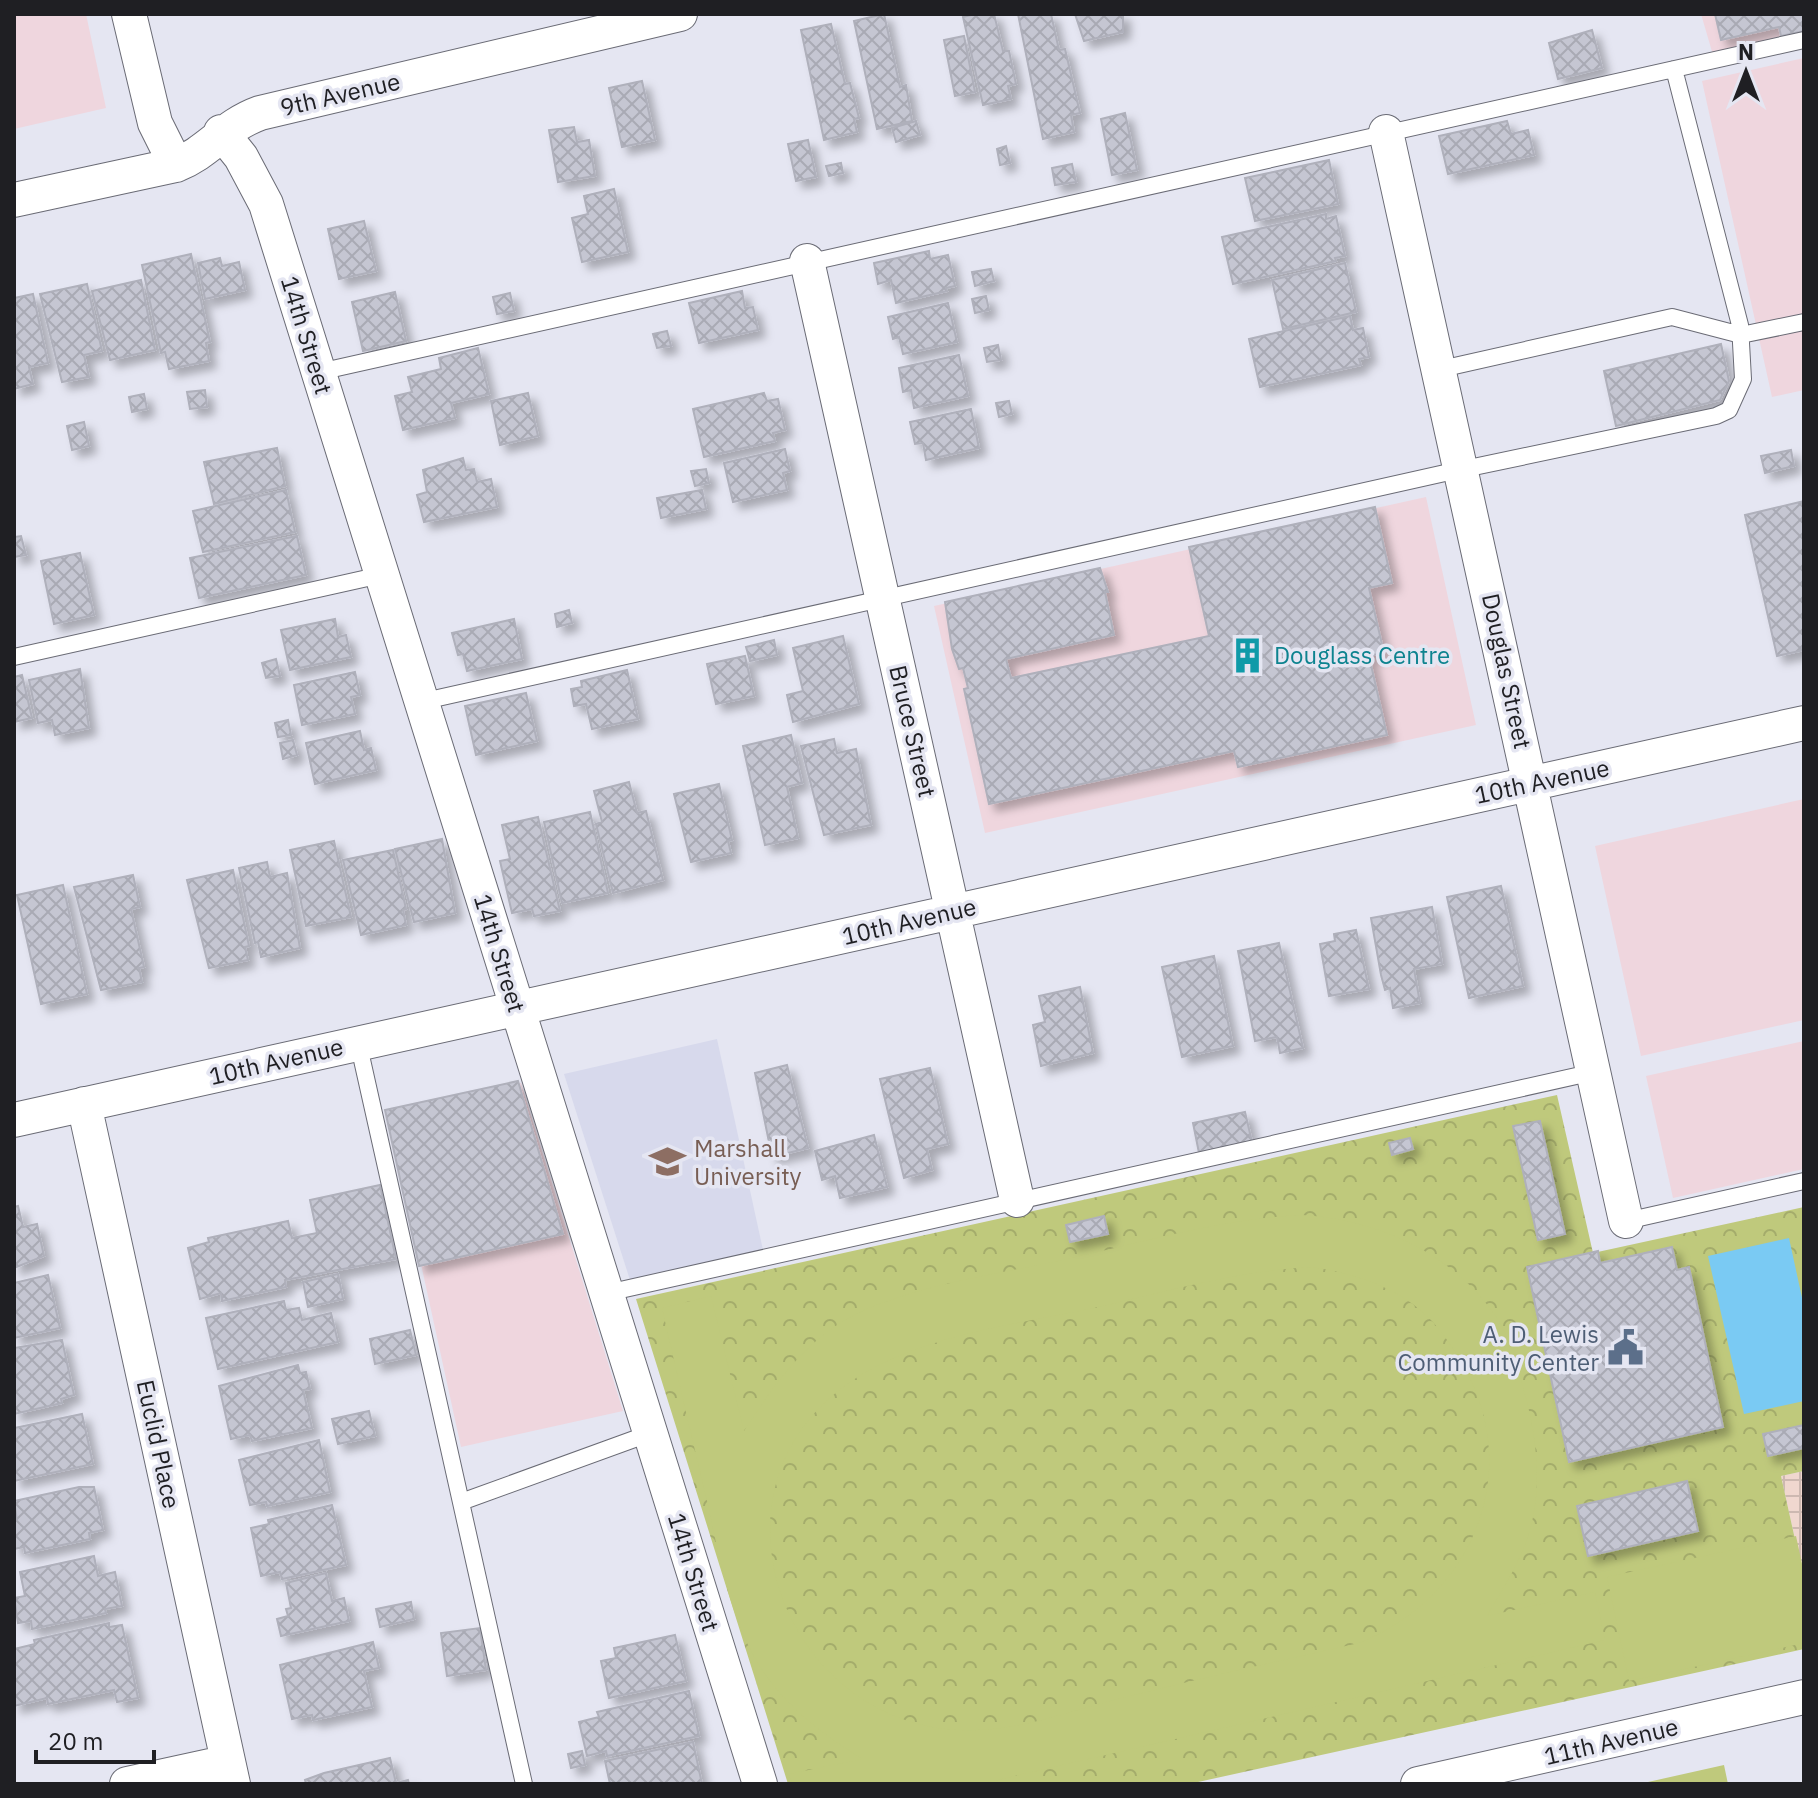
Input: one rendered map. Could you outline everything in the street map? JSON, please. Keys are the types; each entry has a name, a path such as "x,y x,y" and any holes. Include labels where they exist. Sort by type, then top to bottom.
{"street":[{"path":"129,14 155,123 176,165"},
{"name":"9th Avenue","path":"14,200 176,165 188,160 221,132 260,113 680,14"},
{"name":"14th Street","path":"221,132 241,157 266,204 760,1784"},
{"name":"Douglas Street","path":"1386,132 1441,369 1626,1221"},
{"name":"Bruce Street","path":"807,261 1017,1200"},
{"name":"10th Avenue","path":"14,1120 1804,723"},
{"name":"Euclid Place","path":"84,1104 231,1773"},
{"name":"11th Avenue","path":"1418,1784 1804,1697"},
{"path":"127,1784 231,1773"}],"lane":[{"path":"319,372 1804,40"},
{"path":"420,702 1716,416 1729,410 1743,379 1741,335 1674,69"},
{"path":"1441,369 1672,317 1741,335 1804,322"},
{"path":"14,657 381,575"},
{"path":"358,1042 524,1784"},
{"path":"607,1293 1594,1072"},
{"name":"Douglas Street","path":"1626,1221 1804,1181"},
{"path":"461,1502 651,1433"}],"shaded area":[{"path":"14,14 86,14 106,108 14,129"},
{"path":"1701,14 1804,14 1804,35 1713,55"},
{"path":"1804,58 1804,390 1772,397 1702,81"},
{"name":"Douglass Centre","path":"1426,497 1476,725 985,833 934,606"},
{"path":"1804,799 1804,1020 1641,1056 1595,846"},
{"name":"Marshall University","path":"717,1039 763,1250 630,1280 564,1074"},
{"path":"1804,1041 1804,1169 1673,1198 1646,1076"},
{"path":"521,1083 623,1411 461,1447 388,1113"},
{"path":"1804,1471 1804,1580 1781,1476"}],"green space":[{"path":"1557,1095 1593,1253 1804,1207 1804,1471 1781,1476 1804,1580 1804,1649 1189,1784 788,1784 636,1299"},
{"path":"1302,1215 1329,1218 1383,1231 1432,1255 1454,1271 1492,1311 1509,1343 1521,1378 1533,1430 1537,1474 1530,1531 1514,1569 1487,1616 1595,1592 1605,1640 980,1784 792,1784 789,1774 862,1759 794,1708 759,1665 747,1642 722,1568 662,1308 711,1296 744,1431 775,1386 811,1346 840,1323 889,1300 1181,1233 1272,1217","holes":["1312,1267 1382,1286 1426,1315 1464,1367 1482,1408 1489,1450 1487,1490 1476,1529 1457,1565 1431,1596 1398,1623 1359,1643 995,1729 977,1730 913,1722 858,1696 815,1656 786,1606 771,1550 774,1493 795,1439 838,1391 866,1372 897,1357 1000,1326 1233,1276"]},
{"path":"1796,1536 1804,1573 1804,1643 1629,1681 1607,1577"},
{"path":"1724,1765 1728,1784 1639,1784"}],"water":[{"path":"1789,1238 1804,1307 1804,1401 1744,1414 1708,1256"}],"building":[{"path":"884,14 900,87 906,85 912,121 877,129 854,21"},
{"path":"994,14 1003,51 1009,51 1016,84 1008,86 1011,99 983,105 963,17"},
{"path":"1018,14 1051,14 1059,50 1065,49 1080,113 1071,115 1074,132 1043,139"},
{"path":"1075,14 1123,14 1123,32 1084,41"},
{"path":"1715,14 1804,14 1804,31 1781,36 1779,27 1721,40"},
{"path":"831,24 845,84 850,83 859,118 854,119 857,132 824,140 801,30"},
{"path":"1592,30 1602,68 1558,79 1549,43"},
{"path":"964,36 975,92 955,96 944,40"},
{"path":"642,81 655,140 622,147 609,88"},
{"path":"1125,113 1137,170 1112,175 1101,119"},
{"path":"916,121 920,135 896,142 892,128"},
{"path":"1507,121 1511,134 1528,130 1534,155 1448,174 1439,136"},
{"path":"574,127 577,142 589,140 595,176 558,182 549,130"},
{"path":"808,140 816,177 796,181 788,144"},
{"path":"1006,146 1010,163 1000,165 997,149"},
{"path":"1329,160 1338,204 1255,221 1245,178"},
{"path":"841,163 843,173 829,176 826,166"},
{"path":"1072,164 1076,182 1055,185 1052,168"},
{"path":"614,189 628,252 582,262 572,218 588,214 584,196"},
{"path":"1326,214 1326,219 1336,216 1345,256 1335,258 1336,261 1233,284 1222,237"},
{"path":"364,221 376,271 339,279 328,229"},
{"path":"929,251 930,259 948,255 955,286 946,288 947,291 896,303 891,280 878,284 874,263"},
{"path":"191,254 210,342 206,343 209,361 169,369 165,352 161,353 142,265"},
{"path":"220,258 222,266 239,262 245,290 205,299 198,263"},
{"path":"1345,263 1356,312 1283,329 1272,280"},
{"path":"991,269 994,281 975,286 972,272"},
{"path":"141,280 155,350 110,360 92,291"},
{"path":"87,284 102,351 84,355 89,377 62,382 40,294"},
{"path":"742,291 745,308 753,307 758,330 699,343 689,303"},
{"path":"395,292 406,341 363,351 352,302"},
{"path":"510,293 514,311 497,314 493,297"},
{"path":"33,294 48,363 29,367 33,384 14,389 14,298"},
{"path":"986,296 989,310 975,313 972,299"},
{"path":"948,303 957,342 903,354 899,337 893,339 888,317"},
{"path":"1350,316 1353,330 1363,328 1369,357 1359,359 1361,365 1260,387 1249,339"},
{"path":"667,331 671,346 657,348 653,334"},
{"path":"1721,344 1729,381 1720,400 1616,426 1604,371"},
{"path":"998,345 1001,360 987,362 984,348"},
{"path":"478,348 489,394 451,403 455,418 403,430 395,396 412,392 408,377 441,369 439,358"},
{"path":"959,355 968,396 914,408 911,390 903,392 899,368"},
{"path":"205,390 207,407 190,409 187,392"},
{"path":"528,393 538,436 500,445 491,401"},
{"path":"764,393 767,401 778,399 785,430 773,433 775,441 704,457 693,409"},
{"path":"144,394 147,409 132,412 129,397"},
{"path":"1009,401 1012,414 999,417 996,403"},
{"path":"971,409 979,448 926,460 923,443 915,444 910,422"},
{"path":"84,422 89,446 72,450 67,426"},
{"path":"277,448 285,486 214,504 204,462"},
{"path":"785,449 790,471 783,473 787,490 733,502 724,463"},
{"path":"1791,450 1794,466 1765,473 1761,456"},
{"path":"463,458 466,470 474,469 477,482 491,479 497,507 424,522 417,495 427,492 423,470"},
{"path":"706,469 709,483 695,486 691,471"},
{"path":"286,490 295,532 203,552 193,511"},
{"path":"702,490 706,509 661,518 657,498"},
{"path":"1804,501 1804,650 1777,656 1745,515"},
{"name":"Douglass Centre","path":"1375,507 1392,583 1369,588 1384,653 1369,656 1387,735 1238,767 1234,751 989,804 964,689 968,688 963,668 959,669 952,649 945,602 1100,568 1108,592 1105,592 1114,635 1006,659 1011,678 1209,636 1189,547"},
{"path":"21,536 26,555 14,557 14,537"},
{"path":"297,536 306,575 199,598 190,558"},
{"path":"80,553 94,615 54,624 41,561"},
{"path":"569,610 572,623 557,627 555,614"},
{"path":"335,619 338,637 346,635 351,657 290,670 281,630"},
{"path":"514,619 522,659 467,671 463,654 458,655 452,633"},
{"path":"843,636 859,704 793,722 787,695 803,691 793,648"},
{"path":"774,640 777,655 750,661 746,647"},
{"path":"745,656 754,696 716,704 707,664"},
{"path":"276,659 280,676 266,678 262,663"},
{"path":"80,669 89,728 55,735 52,720 38,723 29,680"},
{"path":"627,670 638,719 592,729 586,704 574,706 571,689 582,687 581,681"},
{"path":"355,672 360,695 351,697 355,714 302,725 294,685"},
{"path":"22,675 32,718 14,722 14,677"},
{"path":"526,693 537,741 476,755 465,706"},
{"path":"288,720 291,735 278,737 275,723"},
{"path":"360,731 364,750 371,748 376,770 315,784 306,743"},
{"path":"791,735 802,783 787,787 798,838 765,845 743,746"},
{"path":"834,739 837,753 856,749 871,825 824,835 801,746"},
{"path":"293,740 297,755 283,759 280,743"},
{"path":"629,782 637,813 646,811 663,880 613,893 596,824 602,822 594,791"},
{"path":"719,784 732,840 728,841 731,853 691,862 674,794"},
{"path":"590,812 608,893 562,903 544,822"},
{"path":"538,817 560,911 534,916 532,909 512,913 500,861 510,859 502,825"},
{"path":"442,839 455,913 414,922 395,849"},
{"path":"334,841 351,917 306,926 290,850"},
{"path":"393,850 406,909 403,910 406,925 361,935 343,860"},
{"path":"267,862 270,877 287,873 300,948 261,957 258,942 255,943 239,868"},
{"path":"233,870 249,946 245,947 248,960 209,968 187,880"},
{"path":"133,875 140,907 131,909 144,967 139,968 142,982 101,990 74,887"},
{"path":"63,885 87,994 41,1004 17,895"},
{"path":"1501,886 1523,986 1469,998 1447,897"},
{"path":"1432,907 1442,964 1414,969 1420,1003 1393,1008 1390,988 1385,990 1381,975 1371,918"},
{"path":"1356,930 1369,989 1329,996 1320,944 1335,941 1334,934"},
{"path":"1279,943 1303,1048 1280,1053 1277,1037 1255,1041 1238,951"},
{"path":"1214,956 1233,1046 1182,1057 1162,967"},
{"path":"1080,987 1093,1053 1041,1066 1033,1025 1045,1022 1039,996"},
{"path":"787,1065 808,1148 772,1157 755,1073"},
{"path":"930,1068 948,1144 927,1149 932,1170 904,1178 880,1079"},
{"path":"518,1081 563,1234 419,1266 385,1110"},
{"path":"1245,1112 1252,1142 1199,1153 1193,1123"},
{"path":"1540,1121 1565,1234 1538,1240 1513,1126"},
{"path":"874,1135 887,1187 840,1198 835,1176 822,1180 815,1151"},
{"path":"1410,1138 1413,1149 1392,1155 1389,1143"},
{"path":"380,1185 396,1259 285,1280 286,1287 222,1301 221,1293 200,1299 188,1248 209,1242 208,1238 288,1221 292,1238 317,1233 310,1200"},
{"path":"18,1206 23,1227 37,1224 44,1256 14,1268 14,1207"},
{"path":"1104,1216 1108,1234 1070,1242 1066,1225"},
{"name":"A. D. Lewis Community Center","path":"1672,1247 1677,1270 1689,1267 1723,1427 1569,1462 1527,1267 1598,1251 1600,1263"},
{"path":"338,1274 343,1299 308,1307 303,1282"},
{"path":"48,1275 60,1328 14,1338 14,1283"},
{"path":"284,1301 286,1310 299,1308 302,1320 331,1313 338,1342 218,1369 206,1318"},
{"path":"410,1330 416,1355 375,1364 370,1339"},
{"path":"62,1340 74,1395 61,1399 62,1403 14,1414 14,1348"},
{"path":"298,1365 300,1373 306,1372 310,1389 303,1390 312,1428 252,1441 250,1435 231,1439 219,1386"},
{"path":"369,1411 375,1436 338,1444 332,1419"},
{"path":"82,1414 93,1464 14,1481 14,1428"},
{"path":"1804,1425 1804,1448 1768,1456 1763,1434"},
{"path":"319,1440 330,1492 267,1506 266,1502 250,1505 239,1460"},
{"path":"1687,1481 1698,1531 1588,1556 1577,1506"},
{"path":"79,1487 94,1487 103,1530 89,1533 90,1539 25,1553 24,1547 14,1549 14,1521 17,1520 14,1501"},
{"path":"332,1505 346,1565 282,1579 280,1572 261,1576 251,1528 269,1524 268,1520"},
{"path":"94,1556 98,1576 115,1572 122,1606 105,1609 106,1613 32,1629 31,1621 18,1623 14,1598 25,1596 20,1572"},
{"path":"326,1573 332,1601 344,1598 349,1621 281,1636 277,1619 288,1616 286,1609 291,1608 286,1583"},
{"path":"411,1602 414,1619 380,1627 376,1609"},
{"path":"109,1623 109,1627 122,1625 138,1698 117,1702 114,1690 48,1704 47,1698 14,1706 14,1649 35,1644 34,1640"},
{"path":"480,1628 486,1670 447,1676 441,1633"},
{"path":"675,1635 686,1681 609,1698 601,1661 616,1658 614,1648"},
{"path":"373,1642 379,1668 364,1671 372,1707 313,1720 312,1715 292,1719 280,1665"},
{"path":"689,1691 699,1736 607,1756 606,1751 587,1756 579,1722 599,1717 597,1712"},
{"path":"693,1742 702,1784 610,1784 605,1761"},
{"path":"582,1751 585,1765 571,1768 568,1754"},
{"path":"390,1758 396,1783 408,1780 409,1784 306,1784 305,1780 324,1773"}],"place":[{"name":"Douglass Centre","path":"1248,655"},
{"name":"Marshall University","path":"668,1162"},
{"name":"A. D. Lewis Community Center","path":"1625,1348"}]}
